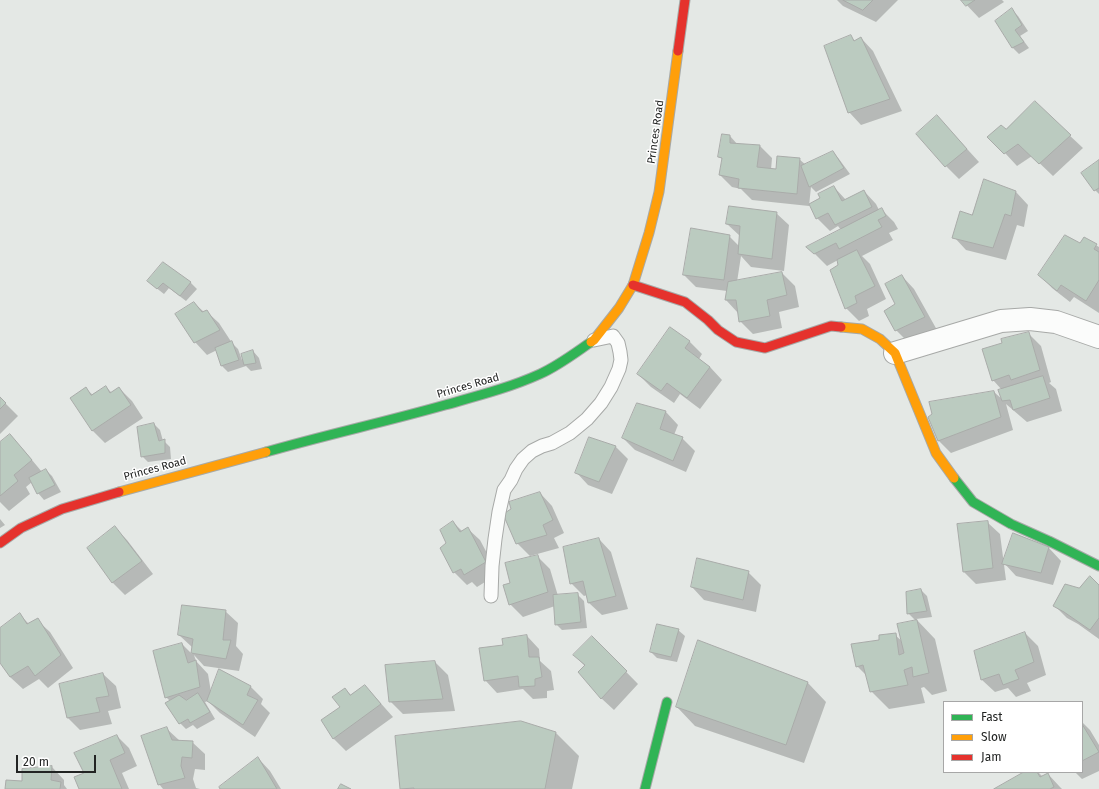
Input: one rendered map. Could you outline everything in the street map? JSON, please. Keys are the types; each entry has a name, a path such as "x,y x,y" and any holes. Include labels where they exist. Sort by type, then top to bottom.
{"main road":[{"name":"Princes Road","path":"0,543 21,528 62,509 312,439 402,417 509,386 541,374 572,356 594,340 619,308 633,284 650,233 659,192 685,0"},
{"path":"633,284 685,302 718,330 736,342 765,348 831,326 862,329 880,339 895,353 936,453 954,479 973,502 1010,524 1049,541 1099,566"},
{"path":"645,789 666,702"}],"street":[{"path":"895,353 1001,321 1030,319 1056,322 1099,337"}],"lane":[{"path":"491,596 492,566 499,512 504,490 523,459 532,451 552,443 570,433 587,419 601,403 611,386 618,369 621,360 620,352 618,343 613,336 594,340"}],"building":[{"path":"843,0 873,0 863,10"},
{"path":"961,0 975,0 966,6"},
{"path":"1012,8 1022,25 1015,30 1024,42 1012,48 995,21"},
{"path":"851,35 854,41 861,37 890,99 848,113 824,46"},
{"path":"1035,101 1071,135 1039,164 1018,144 1004,154 987,137 1001,125 1006,129"},
{"path":"937,115 967,149 945,167 916,134"},
{"path":"722,134 730,135 730,143 760,145 757,167 776,169 777,156 800,158 797,194 738,188 739,179 719,175 722,158 718,157"},
{"path":"833,151 844,168 809,187 801,166"},
{"path":"1099,160 1099,188 1094,191 1081,173"},
{"path":"984,179 1016,191 1011,216 1005,214 993,248 952,238 960,211 972,215"},
{"path":"834,186 842,201 864,190 872,207 835,225 828,213 816,219 809,204 820,198 818,194"},
{"path":"729,206 777,212 772,259 738,254 740,226 726,224"},
{"path":"882,208 886,216 878,220 882,227 839,249 836,243 814,254 806,247"},
{"path":"691,228 730,235 724,280 683,275"},
{"path":"1065,235 1080,243 1084,237 1097,244 1094,249 1099,252 1099,280 1086,301 1061,285 1057,291 1038,275"},
{"path":"857,250 875,286 855,296 857,303 845,309 830,270 838,265 837,260"},
{"path":"163,262 191,282 180,296 163,283 157,289 147,281"},
{"path":"782,272 787,295 767,300 770,316 739,322 736,300 725,300 728,282"},
{"path":"902,275 925,317 895,331 884,311 895,304 885,284"},
{"path":"194,302 202,312 207,310 220,330 194,343 175,314"},
{"path":"670,327 690,341 685,348 710,367 687,398 667,383 661,391 637,374"},
{"path":"1029,332 1040,370 1011,380 1009,375 992,381 982,349 1002,343 1001,339"},
{"path":"232,341 239,360 221,366 215,348"},
{"path":"253,350 256,363 244,365 241,354"},
{"path":"1043,376 1050,398 1013,410 1010,400 1002,401 998,390"},
{"path":"106,386 110,393 119,387 131,405 92,431 70,398 86,387 91,395"},
{"path":"994,391 1001,417 938,441 928,417 932,414 929,402"},
{"path":"0,397 6,403 0,409"},
{"path":"637,403 666,411 660,429 683,437 673,461 622,438"},
{"path":"154,423 159,441 165,439 165,453 141,457 137,427"},
{"path":"10,434 32,460 14,475 18,481 0,496 0,442"},
{"path":"589,437 616,446 599,482 575,473"},
{"path":"46,469 55,485 37,494 29,478"},
{"path":"540,492 553,520 543,525 547,535 516,544 503,514 511,509 509,502"},
{"path":"453,521 460,532 468,527 486,562 464,575 461,569 453,573 440,548 446,543 440,530"},
{"path":"988,521 993,568 963,572 957,524"},
{"path":"115,526 142,561 112,583 87,548"},
{"path":"1013,533 1049,547 1041,573 1002,564"},
{"path":"599,538 616,596 588,603 583,581 570,584 563,547"},
{"path":"538,555 548,592 509,605 503,585 510,583 505,563"},
{"path":"697,558 749,571 743,600 691,587"},
{"path":"1090,576 1099,585 1099,618 1090,630 1053,606 1065,584 1079,588"},
{"path":"921,589 927,611 907,614 906,592"},
{"path":"578,593 581,622 555,625 553,595"},
{"path":"182,605 226,610 223,640 231,640 226,659 191,653 193,639 178,635"},
{"path":"20,613 27,624 38,618 61,655 35,676 28,666 10,677 0,663 0,628"},
{"path":"917,620 929,673 913,677 912,667 904,670 908,685 870,692 863,665 856,667 851,644 879,640 879,635 896,633 899,655 904,653 897,624"},
{"path":"657,624 679,629 671,657 650,652"},
{"path":"1025,632 1034,662 1015,670 1019,679 1003,685 999,674 981,680 974,651"},
{"path":"527,635 529,657 539,657 542,677 535,679 535,686 519,687 518,676 484,681 479,648 503,645 502,639"},
{"path":"592,636 627,671 601,699 578,672 585,665 573,655"},
{"path":"698,640 808,682 786,745 676,707"},
{"path":"182,643 188,663 196,660 200,687 165,698 153,651"},
{"path":"435,661 443,699 389,702 385,665"},
{"path":"219,669 251,686 247,695 258,700 243,725 207,701"},
{"path":"103,673 109,696 96,698 100,712 67,718 59,684"},
{"path":"365,685 381,704 333,739 321,720 340,707 332,697 345,688 350,695"},
{"path":"198,693 210,712 190,723 188,719 179,724 165,703 179,695 186,700"},
{"path":"521,721 556,732 545,789 400,789 395,736"},
{"path":"1083,726 1099,752 1083,760"},
{"path":"167,727 172,740 193,741 192,758 182,757 181,766 185,778 158,785 141,736"},
{"path":"117,735 125,753 110,760 122,789 79,789 74,777 84,773 74,753"},
{"path":"258,757 277,789 220,789 219,787"},
{"path":"52,766 51,780 61,782 60,789 5,789 6,780 22,781 22,769"},
{"path":"1022,773 1038,773 1040,777 1048,773 1054,787 1050,789 994,789"},
{"path":"341,784 351,789 338,789"}],"traffic: fast":[{"path":"266,452 505,388 547,371 591,342"},
{"path":"954,478 973,502 1011,524 1099,566"},
{"path":"645,789 667,702"}],"traffic: slow":[{"path":"591,342 619,308 633,285 649,233 659,192 678,51"},
{"path":"841,327 862,329 880,339 895,353 936,453 954,478"},
{"path":"119,492 266,452"}],"traffic: jam":[{"path":"678,51 685,0"},
{"path":"633,285 685,302 718,330 736,342 765,348 831,326 841,327"},
{"path":"0,543 21,528 62,509 119,492"}]}
